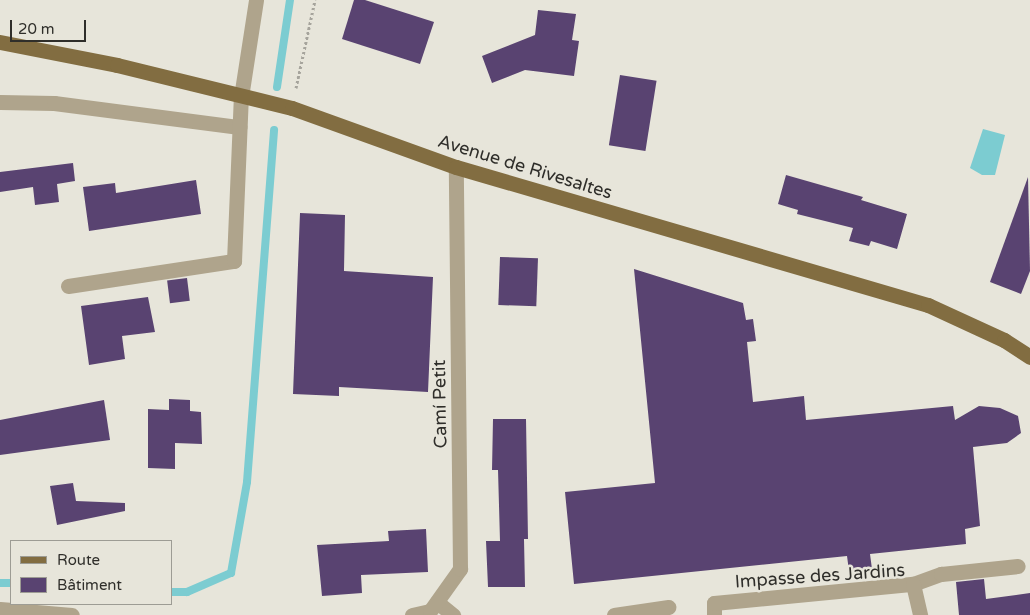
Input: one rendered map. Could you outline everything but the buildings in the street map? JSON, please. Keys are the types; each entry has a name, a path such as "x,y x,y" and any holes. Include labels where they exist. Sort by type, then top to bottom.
{"main road":[{"name":"Avenue de Rivesaltes","path":"0,42 117,65 292,108 456,167 928,305 1004,340 1030,357"}],"street":[{"path":"68,286 234,261 241,97 256,0"},
{"path":"0,102 54,103 239,127"},
{"name":"Camí Petit","path":"412,615 430,611 460,569 456,167"},
{"path":"913,584 940,574 1018,566"},
{"name":"Impasse des Jardins","path":"714,615 714,603 913,584 920,615"},
{"path":"436,602 453,615"},
{"path":"614,615 668,607"},
{"path":"0,609 72,615"}],"path":[{"path":"292,108 315,0"}],"water":[{"path":"983,129 1005,135 995,175 982,175 970,168"}],"waterway":[{"path":"277,87 290,0"},
{"path":"172,592 187,592 231,573 247,482 274,130"},
{"path":"0,583 10,583"}]}
